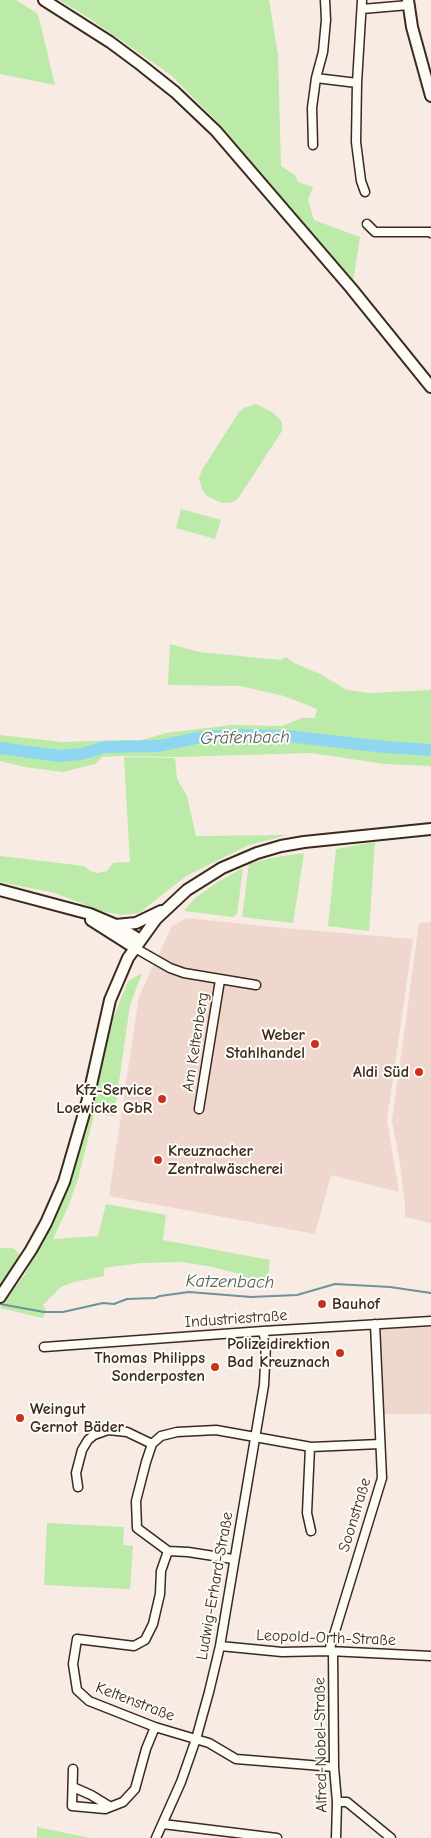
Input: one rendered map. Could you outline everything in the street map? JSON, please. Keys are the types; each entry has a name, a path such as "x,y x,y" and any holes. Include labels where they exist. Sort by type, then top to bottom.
{"main road":[{"path":"44,0 110,42 141,65 204,119 237,154 351,288 431,387"},
{"path":"408,2 412,27 431,96"},
{"path":"0,1297 31,1250 46,1223 64,1182 78,1138 110,1000 116,983 138,944 167,909 187,890 222,868 281,846 327,839 431,829"},
{"path":"0,890 90,914 116,925 138,944"},
{"path":"70,908 138,944"},
{"path":"116,925 136,923 167,909"}],"street":[{"path":"313,145 312,108 316,78 323,52 326,20 325,0"},
{"path":"362,0 356,142 361,181 365,192"},
{"path":"362,9 408,2"},
{"path":"316,78 357,83"},
{"path":"367,224 375,232 431,233"},
{"path":"138,944 170,968 184,973 256,985"},
{"name":"Am Keltenberg","path":"199,1110 220,980"},
{"name":"Industriestraße","path":"44,1347 431,1321"},
{"name":"Soonstraße","path":"331,1651 382,1478 375,1324"},
{"name":"Ludwig-Erhard-Straße","path":"156,1838 181,1782 196,1739 210,1692 220,1646 233,1559 264,1385 266,1344 263,1331"},
{"path":"78,1487 76,1474 82,1450 88,1440 94,1435 108,1430 127,1432 152,1444"},
{"path":"233,1559 168,1551 136,1528 136,1502 152,1444 160,1436 177,1432 216,1430 310,1447 380,1444"},
{"path":"310,1447 307,1513 311,1531"},
{"name":"Keltenstraße","path":"168,1551 161,1570 160,1594 153,1624 144,1640 134,1646 77,1639 73,1664 77,1690 89,1701 155,1727 209,1743 236,1759 334,1767"},
{"name":"Leopold-Orth-Straße","path":"220,1646 282,1652 331,1651 431,1656"},
{"name":"Alfred-Nobel-Straße","path":"331,1651 334,1767 337,1802 336,1838"},
{"path":"73,1769 72,1806 105,1809 123,1802 135,1789 146,1749 155,1727"},
{"path":"73,1787 109,1806"},
{"path":"337,1802 347,1802 391,1838"},
{"path":"163,1824 277,1838"}],"shaded area":[{"path":"187,918 413,939 387,1120 399,1192 331,1175 315,1234 109,1196 139,996 172,926"},
{"path":"431,922 431,1223 405,1217 400,1164 392,1121 419,923"},
{"path":"431,1327 431,1414 383,1414 379,1328"}],"green space":[{"path":"0,0 16,0 38,14 55,85 0,74"},
{"path":"59,0 269,0 278,55 281,166 295,175 298,182 313,187 308,200 314,220 360,237 353,282 347,273 344,274 222,127 172,76 89,18"},
{"path":"256,404 279,418 282,423 282,431 239,497 234,502 222,503 207,496 202,490 199,478 202,470 239,412"},
{"path":"181,509 221,520 215,539 176,528"},
{"path":"170,644 199,652 280,660 286,657 347,690 369,693 431,690 431,766 385,764 311,753 102,757 95,764 63,772 25,767 0,761 0,735 63,742 139,741 166,733 232,725 282,726 302,718 315,718 317,709 284,696 240,686 168,685"},
{"path":"124,757 175,758 177,779 187,796 196,836 288,835 249,845 186,876 139,913 121,915 101,911 55,893 0,882 0,856 84,866 90,871 97,873 107,871 113,863 130,862"},
{"path":"375,842 369,931 328,926 336,849"},
{"path":"304,853 293,923 242,917 249,864 271,858"},
{"path":"243,868 237,914 233,917 184,911 196,897"},
{"path":"142,973 130,1005 114,1116 90,1113 107,1034 128,981"},
{"path":"89,1114 94,1115 78,1179 68,1207 53,1239 98,1236 106,1204 166,1215 163,1240 270,1260 267,1288 239,1274 213,1267 182,1262 141,1263 104,1268 104,1276 74,1282 61,1287 43,1305 46,1310 43,1318 0,1308 25,1274 53,1222 72,1180"},
{"path":"0,1248 12,1248 20,1256 0,1285"},
{"path":"47,1523 124,1527 123,1545 133,1546 130,1589 44,1585"},
{"path":"37,1827 90,1838 37,1838"}],"waterway":[{"name":"Gräfenbach","path":"0,748 60,756 81,754 105,747 159,746 202,737 234,735 286,736 431,750"},
{"name":"Katzenbach","path":"0,1304 44,1312 63,1312 103,1303 114,1304 127,1299 155,1298 189,1292 251,1297 297,1295 335,1284 390,1287 431,1293"}],"place":[{"name":"Weber Stahlhandel","path":"315,1044"},
{"name":"Aldi Süd","path":"419,1072"},
{"name":"Kfz-Service Loewicke GbR","path":"162,1099"},
{"name":"Kreuznacher Zentralwäscherei","path":"158,1160"},
{"name":"Bauhof","path":"322,1304"},
{"name":"Polizeidirektion Bad Kreuznach","path":"340,1353"},
{"name":"Thomas Philipps Sonderposten","path":"215,1367"},
{"name":"Weingut Gernot Bäder","path":"20,1418"}]}
